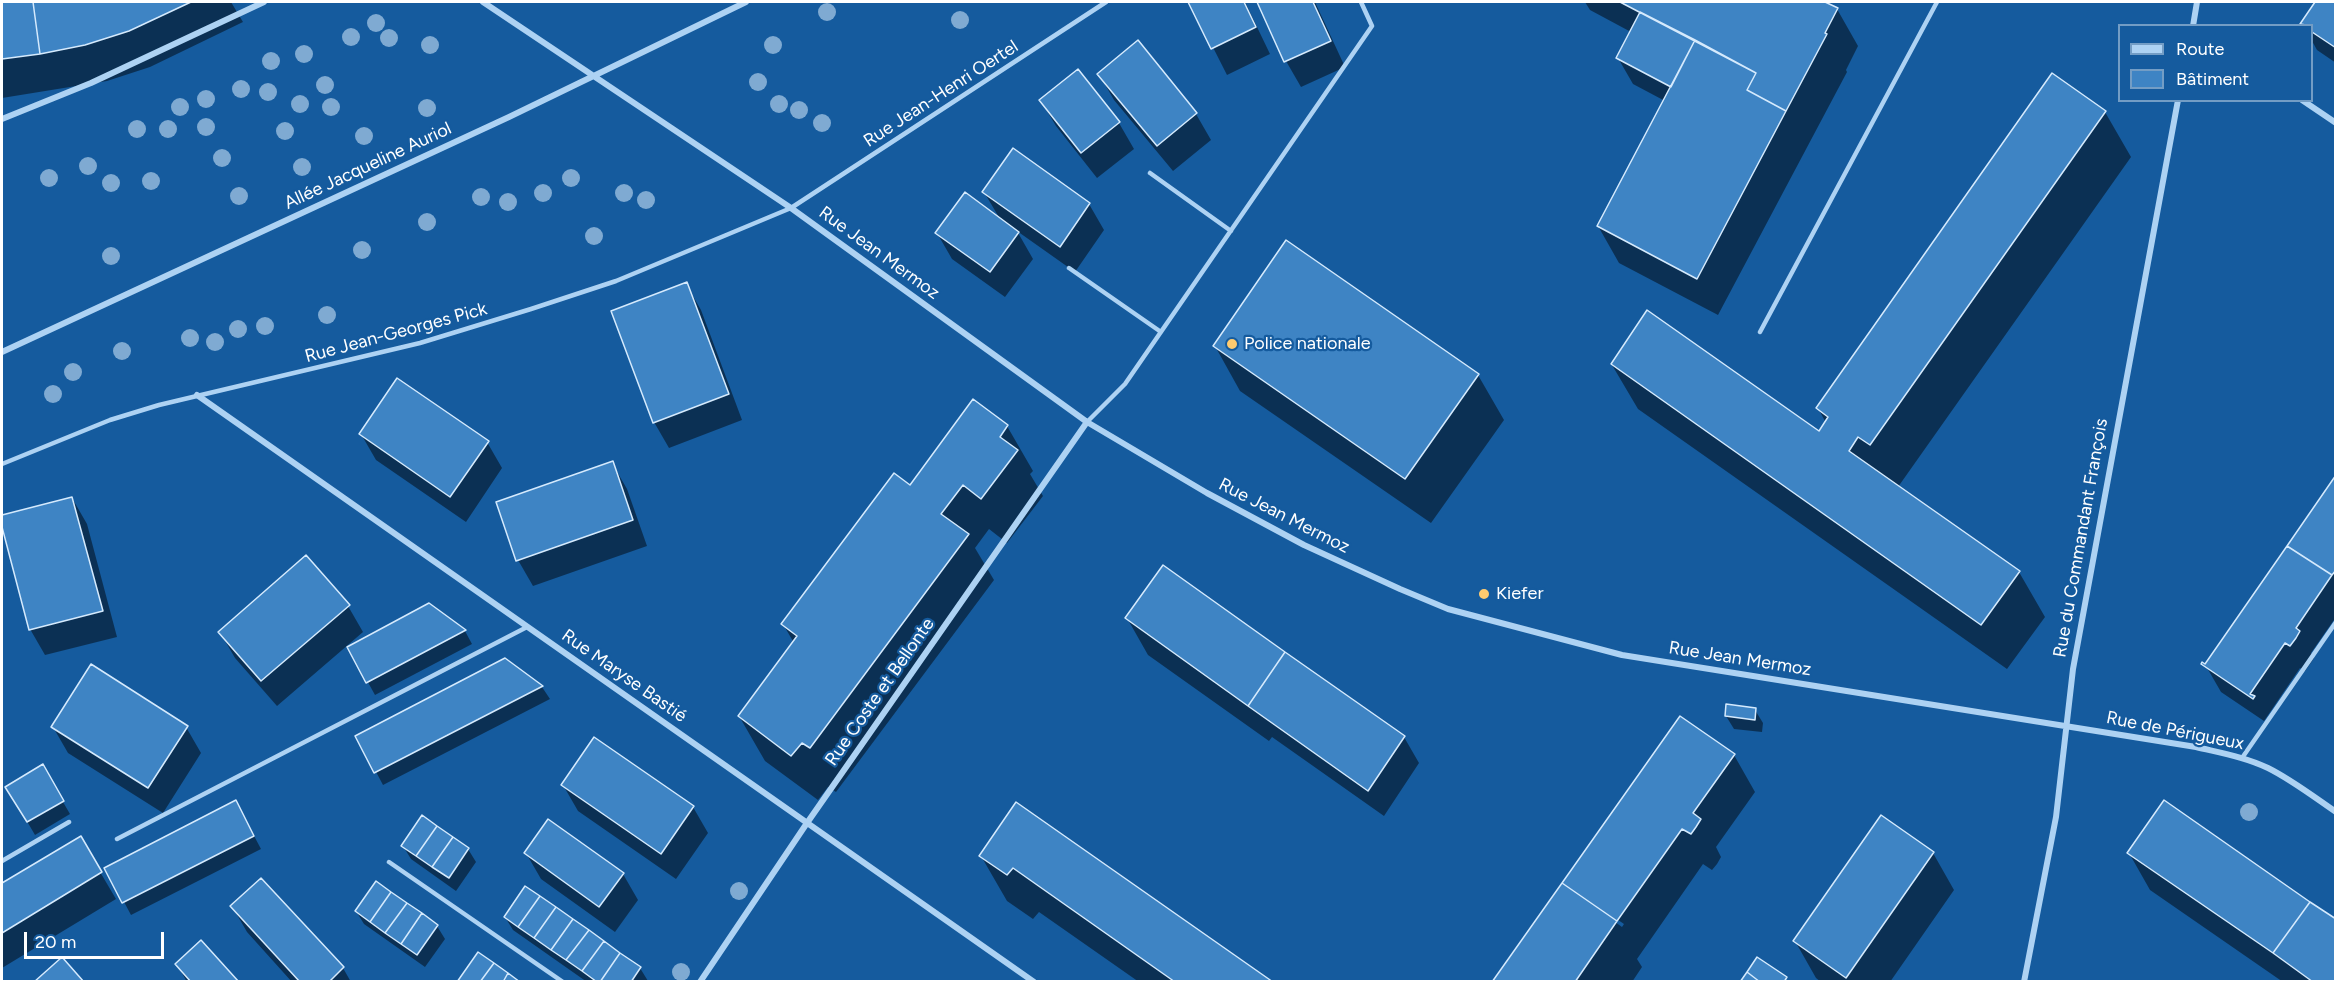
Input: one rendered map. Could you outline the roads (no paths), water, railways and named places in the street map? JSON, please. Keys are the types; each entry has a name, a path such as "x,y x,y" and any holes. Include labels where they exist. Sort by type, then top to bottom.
{"street":[{"path":"2,119 91,83 264,2"},
{"name":"Rue Jean Mermoz","path":"483,2 791,208 1087,422 1207,493 1304,545 1400,589 1448,609 1622,655 2068,726"},
{"name":"Allée Jacqueline Auriol","path":"2,352 594,76 746,2"},
{"path":"2193,24 2197,2"},
{"name":"Rue du Commandant François","path":"2024,981 2056,817 2073,669 2178,102"},
{"path":"2305,102 2336,123"},
{"name":"Rue Maryse Bastié","path":"197,395 1034,981"},
{"name":"Rue Coste et Bellonte","path":"700,981 807,823 1087,422"},
{"name":"Rue de Périgueux","path":"2068,726 2196,747 2242,758 2268,768 2289,780 2336,812"}],"lane":[{"name":"Rue Jean-Henri Oertel","path":"791,208 1106,2"},
{"path":"1087,422 1125,384 1372,26 1361,2"},
{"path":"1760,332 1937,2"},
{"path":"1150,172 1231,231"},
{"name":"Rue Jean-Georges Pick","path":"2,464 110,420 197,395 420,343 531,309 616,281 791,208"},
{"path":"1069,268 1161,332"},
{"path":"2242,758 2336,622"},
{"path":"117,839 527,627"},
{"path":"2,861 69,822"},
{"path":"389,862 563,981"}],"place":[{"name":"Police nationale","path":"1232,344"},
{"name":"Kiefer","path":"1484,594"}]}
